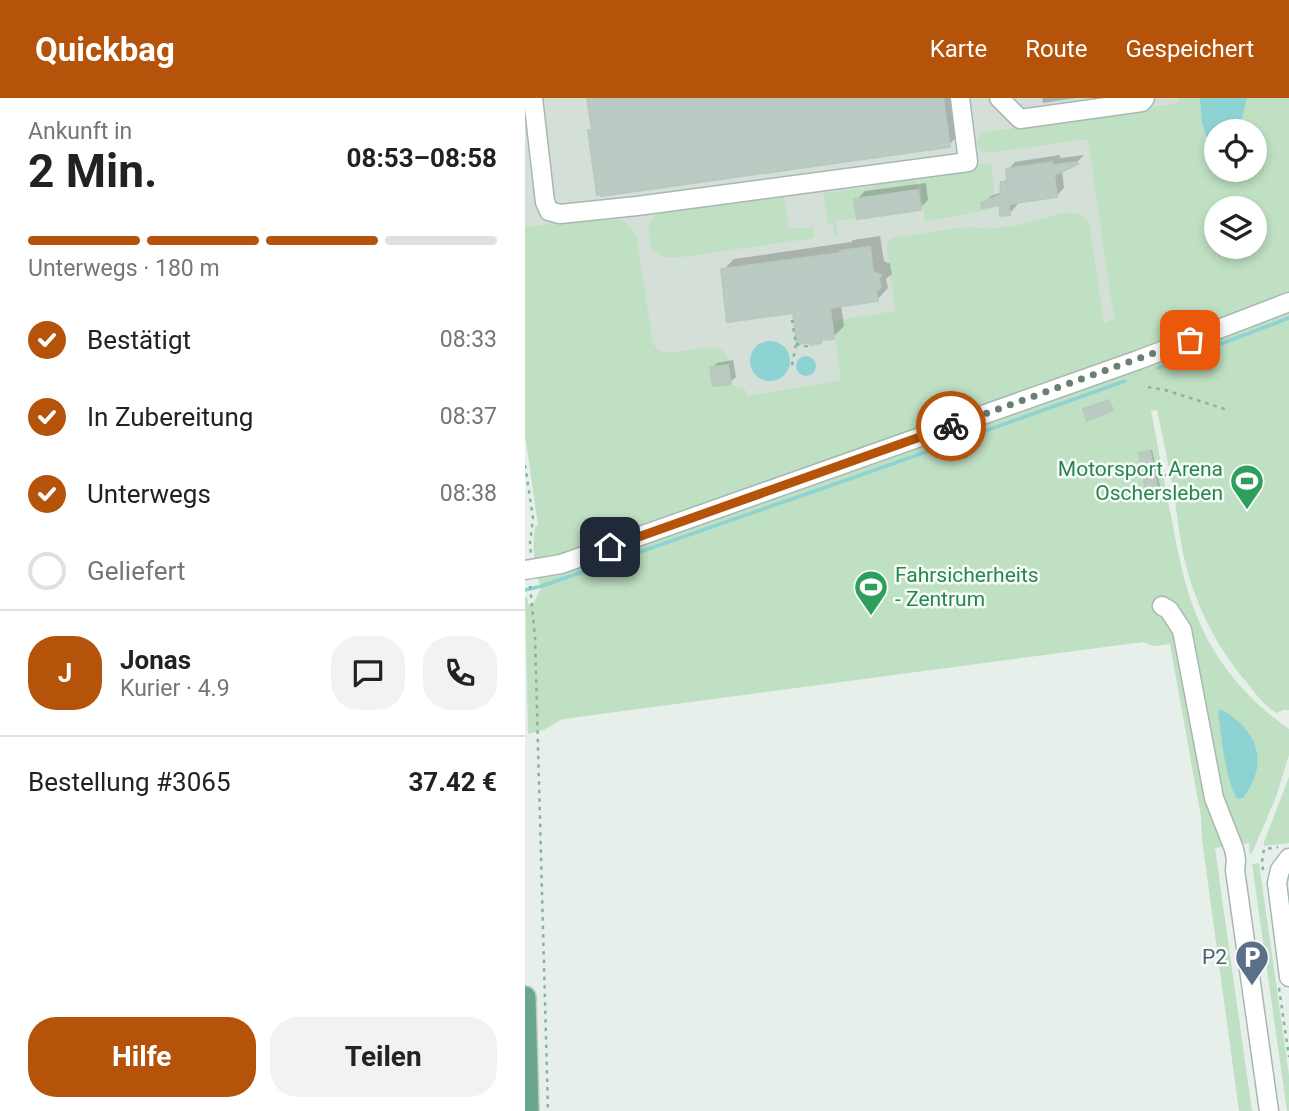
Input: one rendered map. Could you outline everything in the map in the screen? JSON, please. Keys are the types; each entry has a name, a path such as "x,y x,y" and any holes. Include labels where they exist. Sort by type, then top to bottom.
{"main road":[{"path":"525,997 528,1111"}],"lane":[{"path":"533,98 545,202 549,211 560,214 968,162 960,98"},
{"path":"999,98 1020,119 1143,102 1145,98"},
{"path":"529,573 1138,360 1289,302"},
{"path":"1162,606 1169,610 1182,630 1214,798 1234,849 1269,1111"},
{"path":"1289,858 1280,870 1276,883 1289,977"}],"path":[{"path":"792,320 796,344 792,365"},
{"path":"796,344 810,347"},
{"path":"1148,387 1225,410"},
{"path":"525,465 533,518 529,573 535,637 548,1111"},
{"path":"1156,477 1166,475"}],"shaded area":[{"path":"525,98 1275,98 1267,142 1267,119 1204,119 1204,182 1260,182 1257,196 1204,196 1204,259 1235,259 1185,331 1115,320 538,526 525,434"}],"green space":[{"path":"1178,98 1200,98 1205,119 1204,182 1267,182 1267,119 1242,119 1247,98 1289,98 1289,294 1187,337 1184,331 1155,342 1159,355 1289,304 1289,710 1277,713 1261,700 1224,652 1206,620 1186,567 1157,410 1151,411 1179,556 1198,619 1224,666 1261,707 1289,729 1289,755 1276,797 1252,853 1250,854 1249,843 1215,848 1252,1111 1239,1111 1201,817 1170,644 1154,646 1143,642 563,719 543,730 528,734 525,597 528,604 533,604 541,588 534,558 534,535 538,525 525,434 525,227 602,217 602,220 615,219 628,224 637,240 653,344 659,350 669,353 712,347 722,350 728,358 728,365 710,368 713,386 731,384 745,389 747,396 841,380 833,321 895,311 887,249 888,242 897,237 957,228 1015,226 1064,213 1078,213 1089,222 1104,323 1115,319 1088,139 989,153 981,151 977,144 979,137 985,132 1178,103","holes":["1150,451 1159,495 1148,497 1139,454"]},
{"path":"991,163 996,208 925,222 919,174"},
{"path":"916,174 918,190 854,199 857,219 836,220 838,234 835,235 833,223 828,224 823,193 872,187"},
{"path":"784,193 789,229 813,227 814,238 674,258 662,256 652,248 650,222 662,210"},
{"path":"1289,777 1289,843 1264,846 1264,842"},
{"path":"1259,863 1289,1075 1289,1111 1252,864"}],"water":[{"path":"1200,98 1247,98 1242,119 1204,119 1204,129"},
{"path":"770,341 784,347 790,361 784,375 770,381 756,375 750,361 756,347"},
{"path":"806,356 813,359 816,366 813,373 806,376 799,373 796,366 799,359"},
{"path":"1220,709 1243,726 1257,753 1254,780 1243,798 1238,799 1234,793 1227,772 1218,713"}],"building":[{"path":"587,98 943,98 950,147 601,196 597,195 588,130 592,130"},
{"path":"1052,162 1053,165 1078,164 1054,175 1057,197 1009,204 1010,215 1000,216 1000,205 982,208 981,203 1000,196 1001,182 1006,182 1009,193 1006,169"},
{"path":"918,190 921,210 857,219 854,199"},
{"path":"870,247 873,272 881,275 881,287 876,292 878,301 830,308 834,339 821,340 821,343 810,345 810,342 797,344 793,313 727,322 721,269"},
{"path":"728,365 731,384 713,386 710,367"},
{"path":"1109,400 1113,410 1087,421 1083,409"},
{"path":"1150,451 1159,495 1147,497 1139,453"}],"waterway":[{"path":"1158,368 1289,318"},
{"path":"525,590 1125,381"}],"way so far":[{"path":"951,426 1190,340"}],"place":[{"name":"Motorsport Arena Oschersleben","path":"1247,511"},
{"name":"Fahrsicherheits - Zentrum","path":"871,617"},
{"name":"P2","path":"1252,987"}],"route":[{"path":"610,547 951,426"}]}
